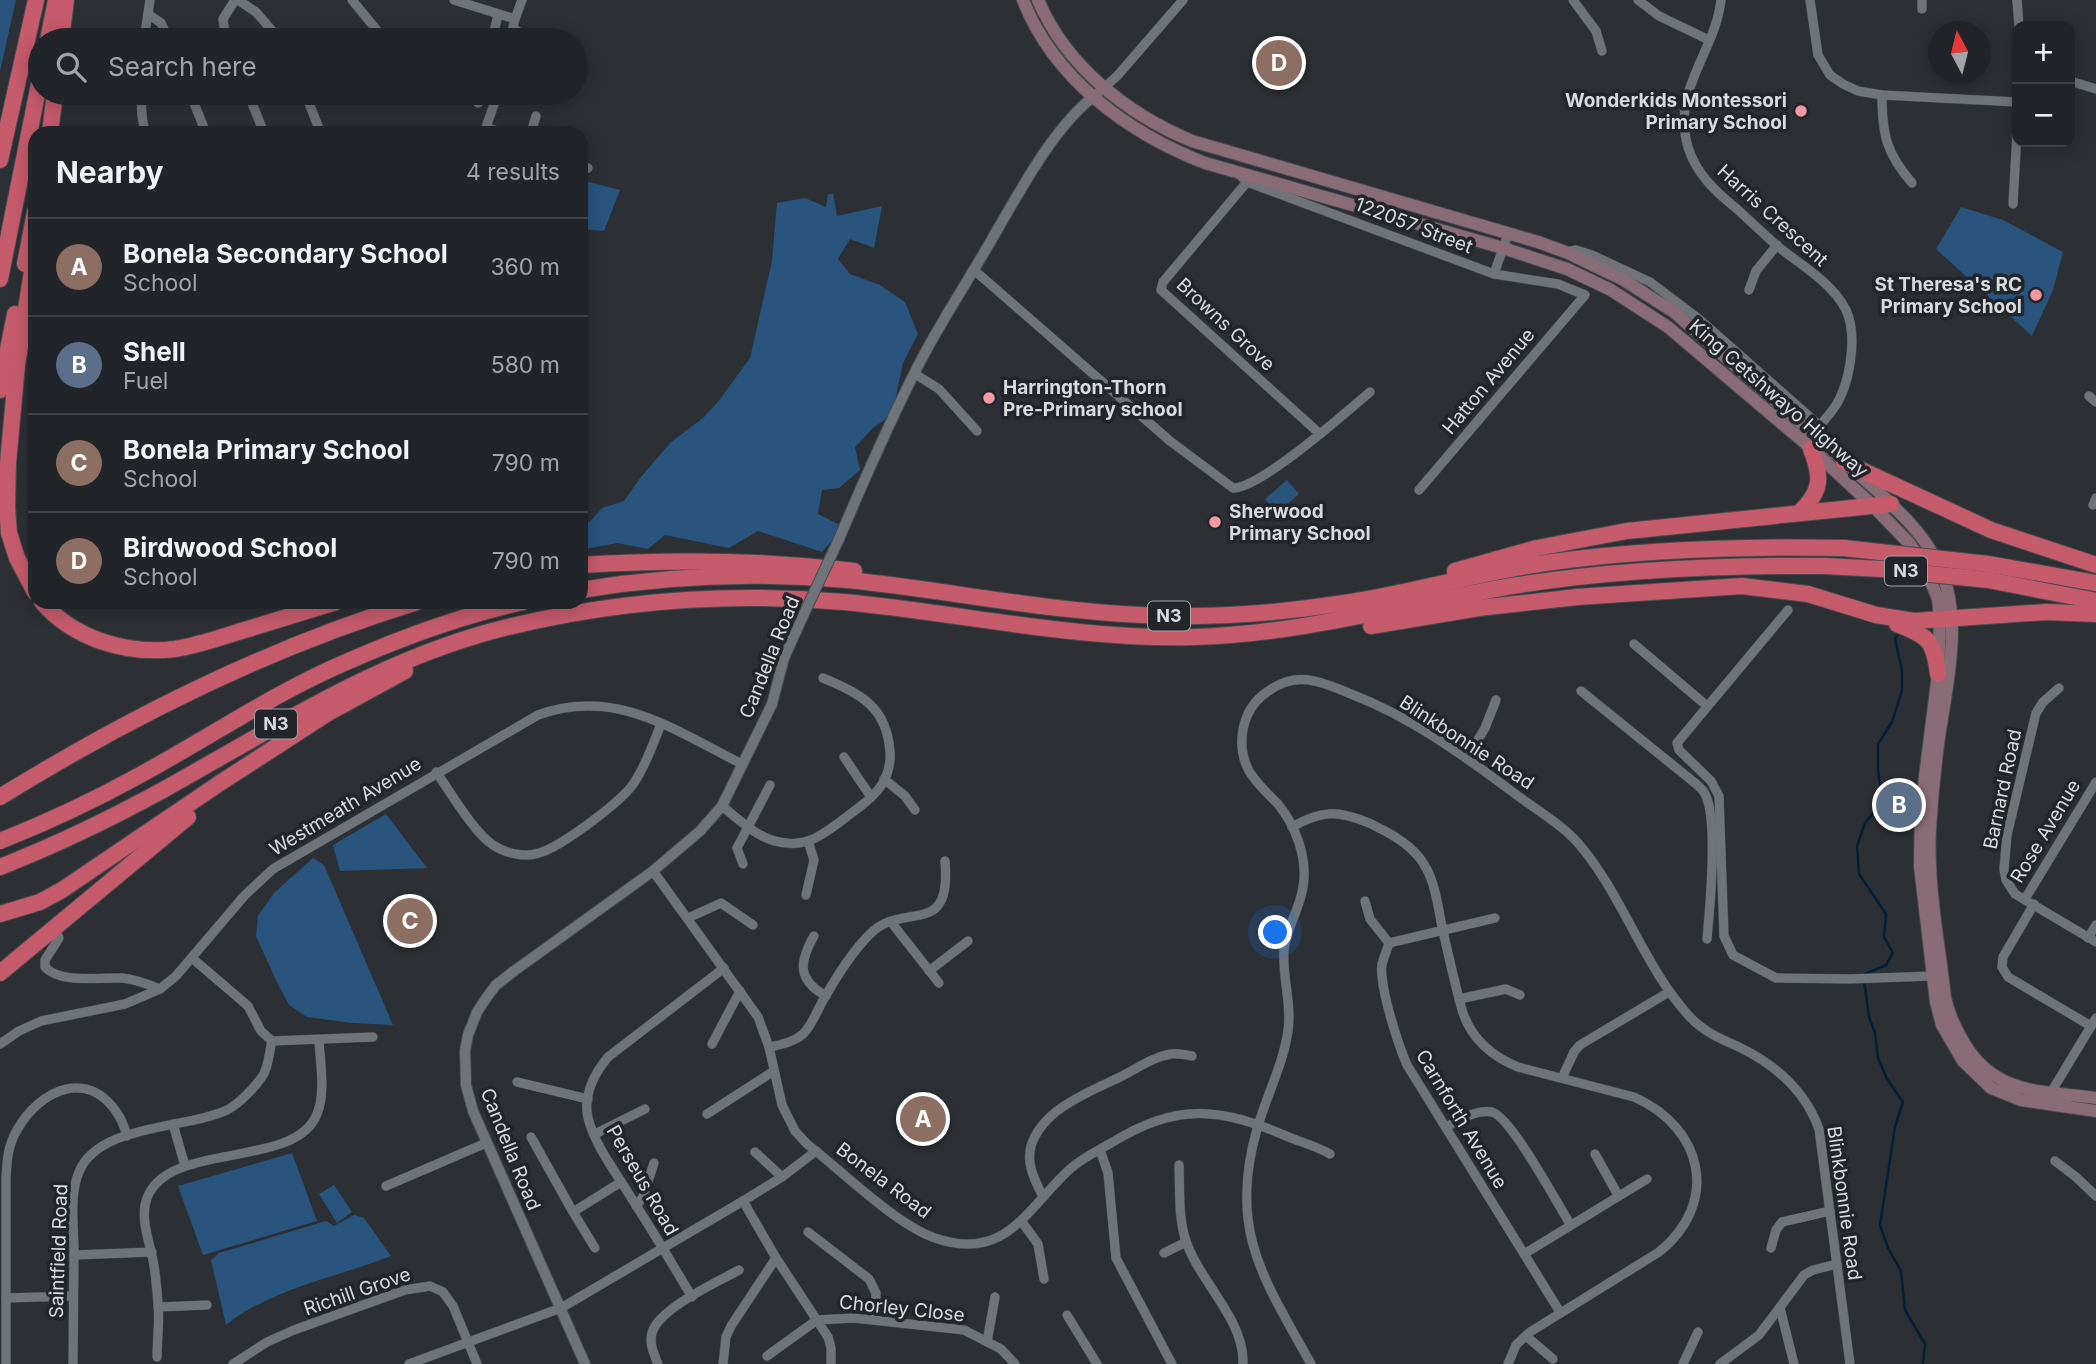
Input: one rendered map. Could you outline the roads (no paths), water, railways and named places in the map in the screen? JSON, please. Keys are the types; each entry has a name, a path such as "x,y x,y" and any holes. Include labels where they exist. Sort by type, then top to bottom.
{"highway":[{"path":"30,28 36,0"},
{"path":"50,28 56,0"},
{"path":"62,28 66,0"},
{"path":"0,160 28,36"},
{"path":"31,126 35,105"},
{"path":"51,126 54,105"},
{"path":"0,279 28,139"},
{"path":"0,390 28,248"},
{"path":"28,297 17,365 7,507 9,533 17,558 28,579"},
{"path":"1800,512 1812,501 1819,481 1812,438"},
{"path":"1844,462 1991,530 2096,565"},
{"path":"1387,595 1471,565 1583,537 1891,504"},
{"name":"N3","path":"588,589 708,575 775,575 849,580 1098,613 1172,616 1279,611 1344,603 1466,577 1596,557 1725,548 1844,548 1989,564 2096,583"},
{"path":"588,565 649,562 816,566 865,572 951,594"},
{"path":"588,569 649,562"},
{"name":"N3","path":"0,867 84,831 163,790 308,706 407,660 491,631 565,615 664,602 729,598 789,599 846,603 1073,633 1196,637 1315,626 1511,586 1609,573 1742,565 1891,570 1987,580 2096,601"},
{"path":"1196,637 1261,642 1330,634 1479,608 1635,591 1742,586 1808,594 1876,615 1924,637 1935,651 1941,682"},
{"path":"48,609 80,633 129,648 148,650 195,645 314,609"},
{"path":"0,797 127,723 205,685 280,650 398,609"},
{"name":"N3","path":"0,841 79,807 141,775 281,695 350,660 426,630 499,609"},
{"path":"1876,615 1913,621 2046,612 2096,614"},
{"path":"0,914 22,909 62,890 339,707 418,664 497,637 539,627 565,615"},
{"path":"0,973 255,762"}],"main road":[{"name":"King Cetshwayo Highway","path":"1023,0 1054,56 1092,97 1138,131 1166,147 1235,172 1503,248 1567,269 1634,304 1668,327 1844,462 1891,504 1922,537 1940,568 1947,589 1941,647 1930,856 1947,1006 1954,1026 1974,1060 1983,1068 2014,1086 2050,1094 2096,1098"},
{"name":"King Cetshwayo Highway","path":"1038,0 1067,49 1104,88 1155,123 1192,141 1566,252 1622,279 1674,312 1812,438 1909,544 1924,565 1945,619"},
{"name":"King Cetshwayo Highway","path":"1941,682 1924,774 1920,866 1932,976 1944,1031 1963,1062 1991,1088 2021,1100 2096,1111"}],"street":[{"path":"146,28 150,0"},
{"path":"223,28 223,19 236,0 256,12 270,28"},
{"path":"352,0 375,28"},
{"path":"454,0 498,15 518,28"},
{"path":"513,28 523,0"},
{"path":"1104,88 1182,0"},
{"path":"1573,0 1596,32 1602,51"},
{"path":"1638,0 1659,16 1709,40"},
{"name":"Harris Crescent","path":"1721,0 1718,17 1690,83 1684,123 1689,149 1706,180 1777,246 1820,280 1837,297 1846,311 1851,348 1848,376 1835,407 1812,438"},
{"path":"1810,0 1815,47 1830,75 1843,84 1858,91 1882,95 2012,102"},
{"path":"2017,0 2019,21"},
{"path":"148,14 162,23 164,28"},
{"path":"495,28 498,15"},
{"path":"2075,83 2096,89"},
{"name":"Candella Road","path":"585,1364 468,1097 464,1066 468,1035 477,1012 496,985 653,871 700,831 722,806 772,704 784,658 915,374 1043,153 1092,97 1104,88"},
{"path":"1882,95 1886,144 1895,162 1912,183"},
{"path":"142,105 144,126"},
{"path":"195,105 203,126"},
{"path":"252,105 261,126"},
{"path":"310,105 316,126"},
{"path":"487,126 494,105"},
{"path":"533,126 536,116"},
{"path":"2013,204 2016,147"},
{"name":"122057 Street","path":"1235,172 1247,182 1494,274 1558,284 1585,295"},
{"name":"Browns Grove","path":"1247,182 1163,282 1161,290 1320,434"},
{"path":"1494,274 1508,234"},
{"path":"1749,290 1756,271 1777,246"},
{"path":"974,270 1170,441 1233,488 1252,483 1320,434 1370,392"},
{"name":"Hatton Avenue","path":"1419,490 1585,295"},
{"path":"915,374 939,389 978,432"},
{"path":"1788,610 1677,744 1679,750 1711,781 1718,796 1724,936 1728,947 1733,955 1776,978 1932,976"},
{"path":"1634,644 1707,706"},
{"path":"722,806 764,838 788,844 818,838 871,797 884,779 891,758 886,725 866,699 823,678"},
{"name":"Blinkbonnie Road","path":"1311,1364 1261,1272 1247,1221 1248,1161 1289,1029 1289,1006 1284,979 1285,944 1300,900 1304,873 1302,854 1292,827 1282,809 1250,772 1242,746 1246,716 1254,702 1280,684 1307,680 1324,683 1362,698 1409,721 1467,758 1558,825 1576,842 1598,870 1669,992 1700,1026 1714,1036 1764,1059 1787,1078 1803,1097 1819,1129 1850,1364"},
{"name":"Barnard Road","path":"2059,688 2043,702 2036,713 2007,835 2004,869 2011,891 2092,940"},
{"path":"1581,691 1695,783 1706,796 1710,809 1712,845 1707,939"},
{"path":"1467,758 1485,728 1496,700"},
{"name":"Westmeath Avenue","path":"0,1044 41,1021 125,1004 160,989 176,976 245,895 273,869 436,772 549,711 575,706 618,707 638,713 742,764"},
{"path":"436,772 491,844 512,853 538,854 552,848 583,826 632,786 643,768 661,724"},
{"path":"844,757 871,797"},
{"path":"884,779 905,796 915,810"},
{"name":"Rose Avenue","path":"2094,1022 2024,987 2004,971 2003,957 2029,902 2096,782"},
{"path":"743,864 737,848 770,785"},
{"path":"1292,827 1330,813 1349,814 1408,845 1427,868 1459,999 1474,1035 1495,1056 1518,1067 1634,1097 1662,1112 1684,1136 1693,1155 1696,1181 1690,1214 1669,1244 1526,1336 1516,1345 1508,1364"},
{"path":"806,895 814,860 808,841"},
{"path":"769,1047 789,1042 808,1028 826,996 870,933 891,922 918,916 936,908 947,890 945,860"},
{"name":"Bonela Road","path":"653,871 758,1017 788,1119 795,1131 816,1151 911,1226 934,1238 971,1243 997,1237 1022,1222 1073,1166 1161,1119 1191,1112 1230,1116 1330,1154"},
{"path":"1365,901 1370,919 1389,943 1495,918"},
{"path":"688,918 723,904 752,925"},
{"path":"891,922 939,983"},
{"path":"2092,940 2096,925"},
{"path":"53,927 59,938 45,960 45,967 50,972 67,977 136,980 160,989"},
{"path":"814,936 804,955 803,971 813,988 826,996"},
{"path":"929,971 968,941"},
{"name":"Carnforth Avenue","path":"1389,943 1382,972 1398,1043 1407,1065 1560,1312"},
{"path":"192,958 248,1006 261,1031 272,1041 373,1037"},
{"path":"517,1082 588,1099 596,1072 608,1057 723,968"},
{"path":"1459,999 1506,989 1520,995"},
{"path":"712,1044 740,991"},
{"path":"1562,1078 1580,1045 1669,992"},
{"path":"2050,1094 2094,1022"},
{"path":"157,1356 159,1307 144,1209 147,1197 160,1180 185,1166 262,1148 300,1135 314,1119 321,1100 318,1040"},
{"name":"Saintfield Road","path":"73,1364 74,1202 78,1172 85,1160 106,1144 127,1136 215,1114 237,1103 262,1077 272,1041"},
{"path":"1043,1196 1032,1174 1030,1158 1032,1143 1050,1118 1075,1099 1148,1062 1171,1054 1192,1056"},
{"path":"707,1114 774,1071"},
{"path":"6,1364 5,1216 8,1153 16,1131 30,1111 57,1090 73,1087 88,1090 103,1098 119,1116 127,1136"},
{"name":"Perseus Road","path":"588,1099 588,1117 595,1134 621,1182 692,1297"},
{"path":"595,1134 645,1109"},
{"path":"1446,1127 1476,1113 1492,1112 1504,1119 1570,1224"},
{"path":"173,1124 185,1166"},
{"path":"531,1137 595,1248"},
{"path":"386,1186 486,1143"},
{"path":"1100,1150 1108,1173 1116,1258 1172,1364"},
{"path":"409,1364 561,1308 782,1177 816,1151"},
{"path":"755,1152 782,1177"},
{"path":"1595,1154 1618,1195"},
{"path":"2055,1161 2096,1196"},
{"path":"636,1206 643,1197 654,1163"},
{"path":"1179,1165 1186,1242 1236,1332 1243,1352 1243,1364"},
{"path":"1524,1254 1647,1179"},
{"path":"573,1212 621,1182"},
{"path":"743,1201 776,1258 828,1337 831,1364"},
{"path":"1771,1248 1776,1230 1782,1222 1830,1211"},
{"path":"1022,1222 1038,1244 1044,1279"},
{"path":"808,1231 869,1279 876,1293 875,1320"},
{"path":"1164,1253 1186,1242"},
{"path":"74,1255 152,1252"},
{"path":"723,1364 726,1338 731,1326 776,1258"},
{"path":"1720,1364 1759,1335 1804,1275 1837,1264"},
{"path":"658,1364 650,1340 656,1322 739,1270"},
{"name":"Richill Grove","path":"233,1364 285,1334 417,1287 436,1289 447,1297 477,1364"},
{"path":"6,1298 73,1296"},
{"path":"987,1342 995,1297"},
{"path":"159,1307 207,1305"},
{"path":"1780,1308 1794,1364"},
{"path":"1067,1315 1097,1364"},
{"name":"Chorley Close","path":"817,1320 839,1318 951,1327 974,1334 1006,1354 1015,1364"},
{"path":"767,1356 817,1320"},
{"path":"1683,1364 1698,1332"},
{"path":"1526,1336 1553,1359"}],"waterway":[{"path":"1865,974 1886,965 1893,953 1884,937 1886,914 1859,874 1857,846 1865,823 1883,802 1878,771 1878,744 1892,722 1902,690 1902,670 1895,639 1900,632"},
{"path":"1864,981 1878,1058 1887,1079 1903,1102 1895,1127 1880,1225 1888,1248 1901,1271 1905,1310 1925,1344 1923,1364"}],"place":[{"name":"Birdwood School","path":"1279,63"},
{"name":"Wonderkids Montessori Primary School","path":"1801,111"},
{"name":"St Theresa's RC Primary School","path":"2036,295"},
{"name":"Harrington-Thorn Pre-Primary school","path":"989,398"},
{"name":"Sherwood Primary School","path":"1215,522"},
{"name":"Shell","path":"1899,805"},
{"name":"Bonela Primary School","path":"410,921"},
{"name":"Bonela Secondary School","path":"923,1119"}]}
